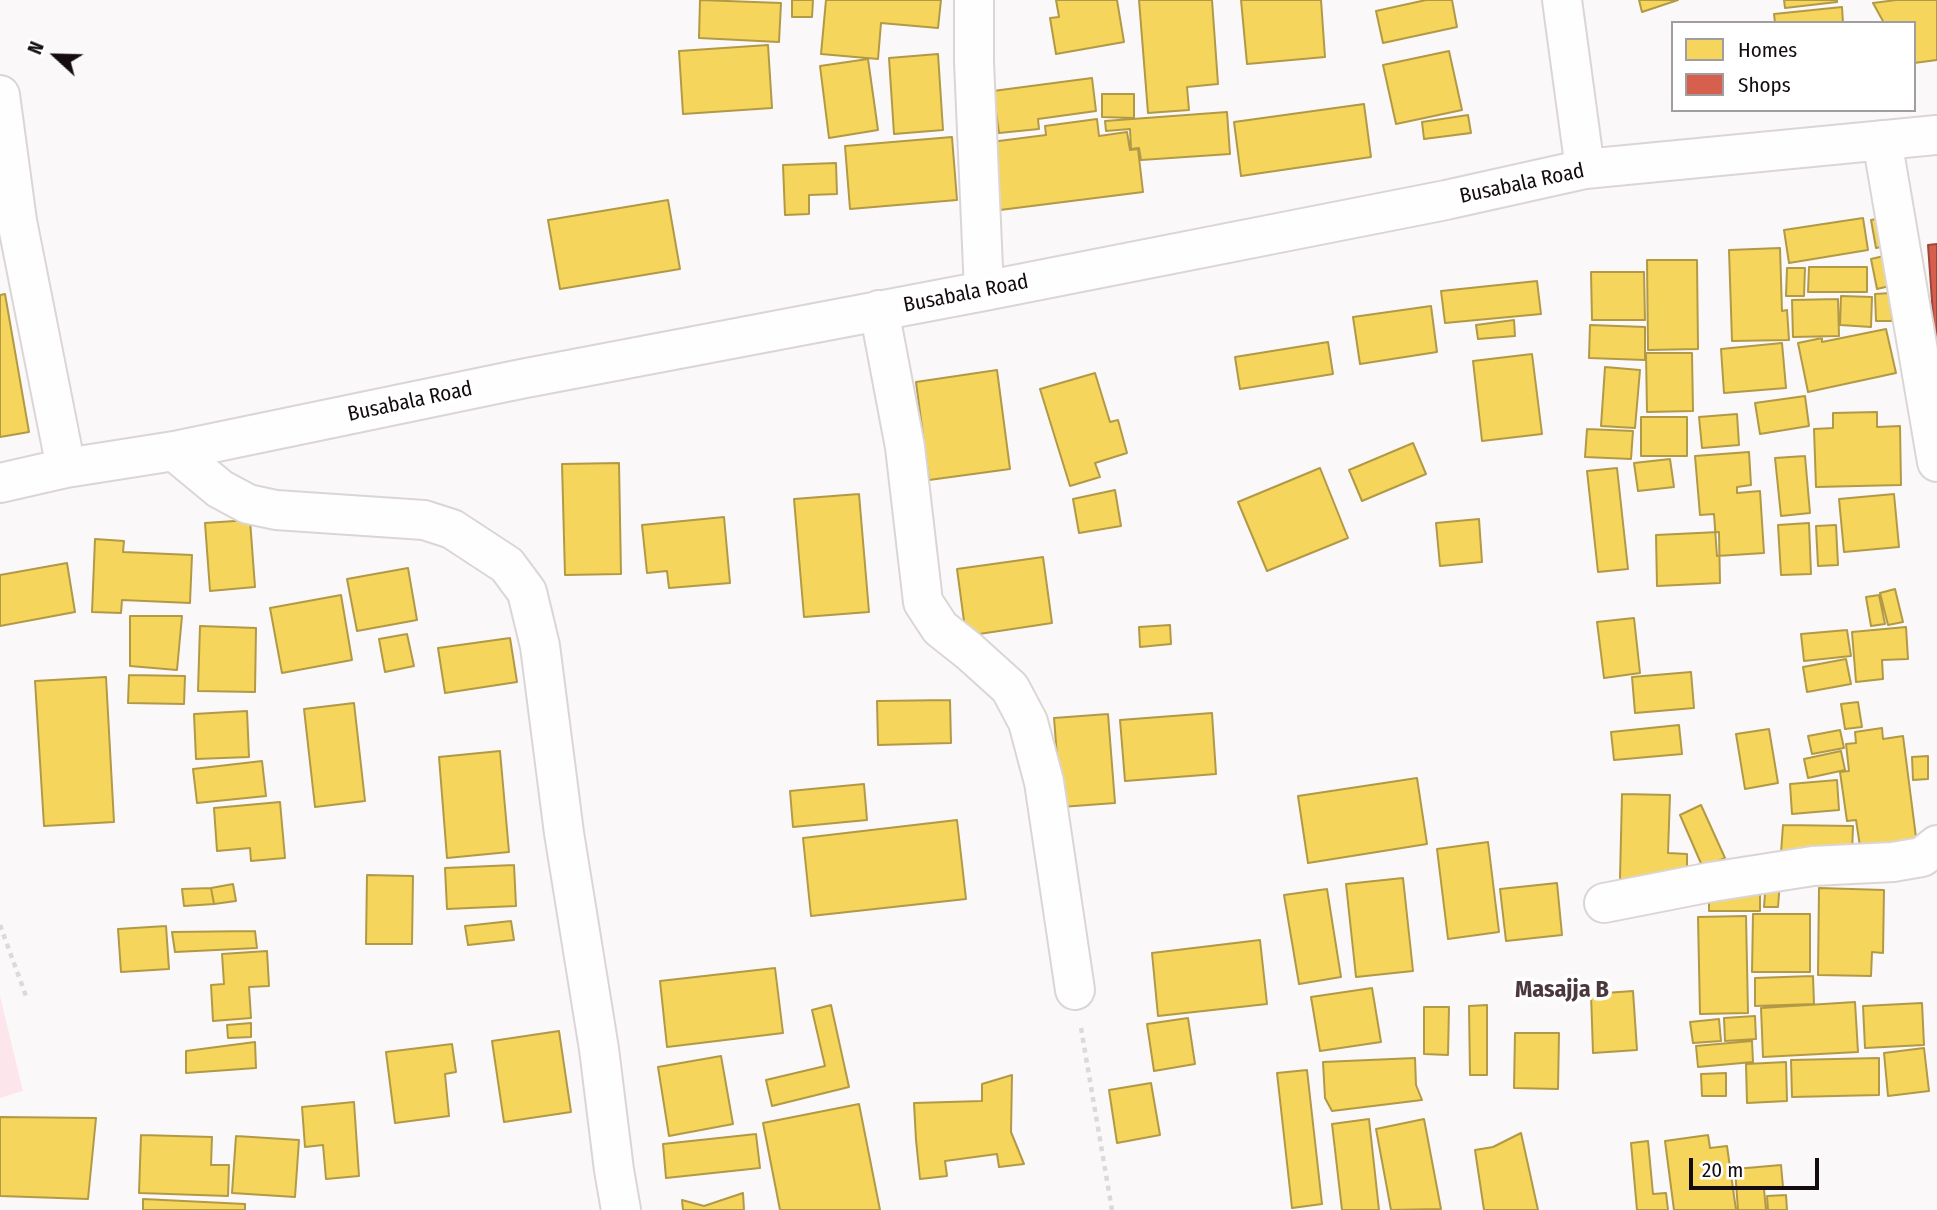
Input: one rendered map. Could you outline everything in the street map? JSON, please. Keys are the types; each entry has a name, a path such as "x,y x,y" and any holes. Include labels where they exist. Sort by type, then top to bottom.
{"street":[{"path":"974,0 974,62 984,291"},
{"path":"1562,0 1585,169"},
{"path":"0,95 17,221 66,468"},
{"name":"Busabala Road","path":"0,483 1446,200 1585,169 1937,135"},
{"path":"1882,140 1937,462"},
{"path":"879,310 905,447 923,602 940,628 969,650 1010,688 1028,722 1044,782 1075,990"},
{"path":"174,451 219,489 248,504 276,510 424,520 452,529 507,565 527,592 540,646 621,1210"},
{"path":"1604,903 1813,866 1922,858 1937,845"}],"path":[{"path":"0,925 26,996"},
{"path":"1075,990 1112,1210"}],"shaded area":[{"path":"0,996 23,1091 0,1098"}],"building: Homes":[{"path":"700,0 781,3 779,42 699,38"},
{"path":"792,0 813,0 812,17 792,17"},
{"path":"826,0 941,0 938,28 881,23 878,59 821,54"},
{"path":"1056,0 1117,0 1124,42 1056,54 1050,18 1059,17"},
{"path":"1139,0 1212,0 1218,84 1187,87 1189,110 1148,113"},
{"path":"1241,0 1321,0 1325,57 1247,64"},
{"path":"1426,0 1452,0 1457,27 1383,43 1376,11"},
{"path":"1639,0 1678,0 1642,12"},
{"path":"1784,0 1837,0 1837,2 1785,8"},
{"path":"1937,0 1937,60 1916,63 1916,21 1883,21 1873,3"},
{"path":"1842,7 1843,21 1775,21 1774,14"},
{"path":"768,45 772,108 683,114 679,51"},
{"path":"1449,51 1462,110 1396,124 1383,65"},
{"path":"938,54 943,130 894,134 889,58"},
{"path":"868,59 878,130 829,138 820,66"},
{"path":"1092,78 1096,111 1038,119 1039,129 999,133 993,91"},
{"path":"1102,94 1134,94 1134,118 1102,117"},
{"path":"1364,104 1371,157 1241,176 1234,122"},
{"path":"1227,112 1230,154 1141,160 1139,148 1131,149 1130,129 1106,131 1105,121"},
{"path":"1468,115 1471,133 1424,139 1422,122"},
{"path":"1097,119 1099,136 1127,132 1130,150 1138,149 1143,192 992,211 983,143 1046,135 1045,126"},
{"path":"952,137 957,200 850,209 845,146"},
{"path":"836,163 837,194 809,195 809,214 785,215 783,165"},
{"path":"668,200 680,269 560,289 548,220"},
{"path":"1886,217 1891,245 1876,248 1871,220"},
{"path":"1863,218 1868,250 1789,263 1784,230"},
{"path":"1780,248 1782,311 1787,310 1789,340 1732,341 1729,250"},
{"path":"1888,255 1894,285 1877,289 1871,259"},
{"path":"1647,260 1697,260 1698,349 1648,350"},
{"path":"1809,267 1867,267 1867,292 1808,292"},
{"path":"1787,268 1805,268 1804,296 1786,296"},
{"path":"1591,272 1644,272 1645,320 1592,320"},
{"path":"1537,281 1541,314 1445,323 1441,291"},
{"path":"1891,293 1892,321 1876,321 1875,294"},
{"path":"5,294 29,432 0,437 0,295"},
{"path":"1841,296 1872,297 1871,327 1840,325"},
{"path":"1838,299 1839,336 1793,337 1792,300"},
{"path":"1431,306 1437,352 1360,364 1353,317"},
{"path":"1514,320 1515,336 1478,339 1476,325"},
{"path":"1590,325 1645,327 1645,360 1589,358"},
{"path":"1886,329 1896,373 1808,392 1798,343 1822,338 1822,342"},
{"path":"1328,342 1333,374 1240,389 1235,357"},
{"path":"1782,343 1786,388 1724,393 1721,349"},
{"path":"1646,353 1692,353 1693,411 1647,412"},
{"path":"1532,354 1542,434 1482,441 1473,361"},
{"path":"1605,367 1640,370 1635,428 1601,426"},
{"path":"997,370 1010,469 929,480 916,382"},
{"path":"1095,373 1110,422 1118,420 1127,453 1095,463 1100,477 1070,486 1040,389"},
{"path":"1805,396 1809,426 1760,434 1755,403"},
{"path":"1877,412 1877,427 1900,426 1901,485 1816,487 1814,429 1833,428 1833,413"},
{"path":"1737,414 1739,445 1702,448 1699,417"},
{"path":"1641,417 1687,417 1687,456 1641,456"},
{"path":"1587,429 1633,431 1631,459 1585,457"},
{"path":"1413,443 1426,474 1362,501 1349,470"},
{"path":"1749,452 1751,485 1737,487 1737,493 1760,491 1764,553 1717,556 1714,514 1700,515 1695,456"},
{"path":"1805,456 1810,513 1781,516 1775,458"},
{"path":"1670,459 1674,487 1638,491 1634,463"},
{"path":"619,463 621,574 565,575 562,464"},
{"path":"1320,468 1348,538 1267,571 1238,502"},
{"path":"1617,468 1628,569 1598,572 1587,471"},
{"path":"1115,490 1121,526 1079,533 1073,499"},
{"path":"859,494 869,612 804,617 794,499"},
{"path":"1894,494 1899,547 1844,552 1839,499"},
{"path":"724,517 730,583 669,588 667,571 647,573 642,525"},
{"path":"1479,519 1482,562 1440,566 1436,523"},
{"path":"250,520 255,587 210,591 205,523"},
{"path":"1809,523 1811,574 1781,575 1778,525"},
{"path":"1836,525 1838,565 1818,566 1816,526"},
{"path":"1719,532 1720,583 1657,586 1656,535"},
{"path":"95,539 124,541 123,552 192,555 190,603 122,600 121,613 92,612"},
{"path":"1043,557 1052,623 966,636 957,569"},
{"path":"67,563 75,612 0,626 0,575"},
{"path":"408,568 417,620 357,631 347,579"},
{"path":"1895,589 1903,622 1888,625 1880,593"},
{"path":"341,595 352,660 282,673 270,608"},
{"path":"1879,595 1885,624 1871,626 1866,597"},
{"path":"130,616 182,616 177,670 130,666"},
{"path":"1634,618 1640,673 1604,678 1597,622"},
{"path":"1170,625 1171,644 1140,647 1139,627"},
{"path":"200,626 256,628 255,692 198,691"},
{"path":"1906,627 1908,659 1882,660 1883,679 1856,682 1852,632"},
{"path":"1847,630 1851,656 1804,661 1801,634"},
{"path":"407,634 414,666 385,672 379,639"},
{"path":"510,638 517,682 445,693 438,648"},
{"path":"1846,659 1851,684 1807,692 1803,667"},
{"path":"1691,672 1694,708 1635,713 1632,677"},
{"path":"129,675 185,676 184,704 128,703"},
{"path":"106,677 114,822 44,826 35,681"},
{"path":"950,700 951,743 878,745 877,701"},
{"path":"1858,702 1862,727 1845,729 1841,704"},
{"path":"354,703 365,801 315,807 304,709"},
{"path":"247,711 249,757 196,759 194,714"},
{"path":"1212,713 1216,774 1125,781 1120,720"},
{"path":"1108,714 1115,803 1061,807 1054,718"},
{"path":"1679,725 1682,754 1614,760 1611,732"},
{"path":"1882,728 1883,739 1903,736 1917,845 1861,853 1856,820 1847,821 1840,772 1849,771 1846,744 1856,743 1855,732"},
{"path":"1769,729 1778,783 1745,789 1736,734"},
{"path":"1840,730 1844,748 1812,754 1808,736"},
{"path":"500,751 509,852 447,858 439,757"},
{"path":"1841,751 1845,770 1808,778 1804,759"},
{"path":"1928,756 1928,779 1913,780 1912,757"},
{"path":"262,761 266,796 197,803 193,769"},
{"path":"1417,778 1427,844 1308,863 1298,796"},
{"path":"1837,780 1839,810 1792,814 1790,784"},
{"path":"864,784 867,820 793,827 790,791"},
{"path":"1622,794 1670,795 1668,853 1687,854 1687,880 1620,879"},
{"path":"280,802 285,858 251,861 250,848 217,851 214,808"},
{"path":"1701,805 1725,858 1703,868 1680,815"},
{"path":"957,820 966,899 811,916 803,838"},
{"path":"1783,825 1853,826 1852,854 1781,853"},
{"path":"1488,842 1499,932 1448,939 1437,849"},
{"path":"514,865 516,906 447,909 445,868"},
{"path":"367,875 413,876 412,944 366,944"},
{"path":"1403,878 1413,971 1356,977 1346,884"},
{"path":"1766,880 1780,881 1778,907 1764,907"},
{"path":"1557,883 1562,935 1506,941 1500,889"},
{"path":"233,884 236,901 214,904 211,888"},
{"path":"1709,884 1760,885 1760,911 1709,911"},
{"path":"211,888 214,904 184,906 182,889"},
{"path":"1819,888 1884,890 1883,953 1872,952 1871,976 1818,975"},
{"path":"1327,889 1341,977 1299,984 1284,895"},
{"path":"1753,914 1810,914 1810,972 1752,972"},
{"path":"1746,916 1748,1013 1700,1014 1698,917"},
{"path":"511,921 514,940 468,945 465,926"},
{"path":"166,926 169,969 121,972 118,929"},
{"path":"255,931 257,948 175,952 172,932"},
{"path":"1260,940 1267,1004 1158,1016 1152,953"},
{"path":"267,951 269,986 249,987 251,1018 213,1021 211,985 224,984 222,954"},
{"path":"775,968 783,1033 667,1047 660,981"},
{"path":"1813,976 1814,1004 1755,1006 1755,978"},
{"path":"1372,988 1381,1042 1320,1051 1311,997"},
{"path":"1633,991 1637,1050 1593,1053 1591,994"},
{"path":"1855,1002 1858,1052 1763,1057 1761,1008"},
{"path":"1922,1003 1924,1045 1865,1048 1863,1006"},
{"path":"831,1005 849,1087 772,1106 766,1080 825,1066 812,1010"},
{"path":"1487,1005 1487,1075 1470,1075 1469,1006"},
{"path":"1424,1007 1449,1007 1448,1055 1424,1054"},
{"path":"1755,1016 1756,1039 1725,1041 1724,1018"},
{"path":"1188,1018 1195,1064 1154,1071 1147,1024"},
{"path":"1719,1019 1721,1041 1693,1043 1690,1022"},
{"path":"251,1023 251,1037 228,1038 227,1025"},
{"path":"559,1031 571,1112 504,1122 492,1041"},
{"path":"1515,1033 1559,1033 1558,1089 1514,1088"},
{"path":"1752,1041 1753,1062 1698,1067 1696,1046"},
{"path":"255,1042 256,1068 186,1073 186,1051"},
{"path":"452,1044 456,1072 445,1074 449,1116 395,1123 386,1052"},
{"path":"1924,1048 1929,1091 1888,1096 1884,1053"},
{"path":"721,1056 733,1124 669,1136 658,1067"},
{"path":"1415,1058 1416,1085 1422,1100 1332,1111 1325,1098 1323,1062"},
{"path":"1879,1058 1879,1095 1792,1097 1791,1060"},
{"path":"1786,1062 1787,1101 1747,1103 1746,1064"},
{"path":"1307,1070 1322,1204 1292,1208 1277,1073"},
{"path":"1726,1073 1726,1096 1702,1096 1701,1074"},
{"path":"1012,1075 1011,1132 1024,1164 999,1167 997,1154 945,1161 947,1176 920,1179 914,1103 982,1101 982,1084"},
{"path":"1151,1083 1160,1135 1117,1143 1109,1090"},
{"path":"354,1102 359,1176 326,1179 323,1145 305,1147 302,1107"},
{"path":"859,1104 880,1210 780,1210 763,1123"},
{"path":"0,1117 96,1118 88,1199 0,1196"},
{"path":"1369,1119 1379,1210 1342,1210 1332,1124"},
{"path":"1424,1119 1441,1209 1391,1210 1376,1129"},
{"path":"1521,1133 1538,1210 1484,1210 1475,1150 1493,1147"},
{"path":"756,1134 760,1168 666,1178 663,1144"},
{"path":"141,1135 212,1137 211,1165 229,1165 228,1196 139,1193"},
{"path":"1708,1135 1710,1148 1727,1146 1736,1210 1674,1210 1665,1141"},
{"path":"236,1136 299,1140 295,1197 232,1193"},
{"path":"1648,1141 1653,1194 1666,1193 1668,1210 1637,1210 1631,1143"},
{"path":"1781,1165 1783,1187 1764,1189 1766,1210 1738,1210 1735,1169"},
{"path":"743,1193 744,1210 683,1210 682,1200 704,1206"},
{"path":"1786,1195 1787,1210 1768,1210 1767,1196"},
{"path":"143,1199 245,1204 245,1210 143,1210"}],"building: Shops":[{"path":"1937,244 1937,372 1928,245"}],"district":[{"name":"Masajja B","path":"1562,990"}]}
